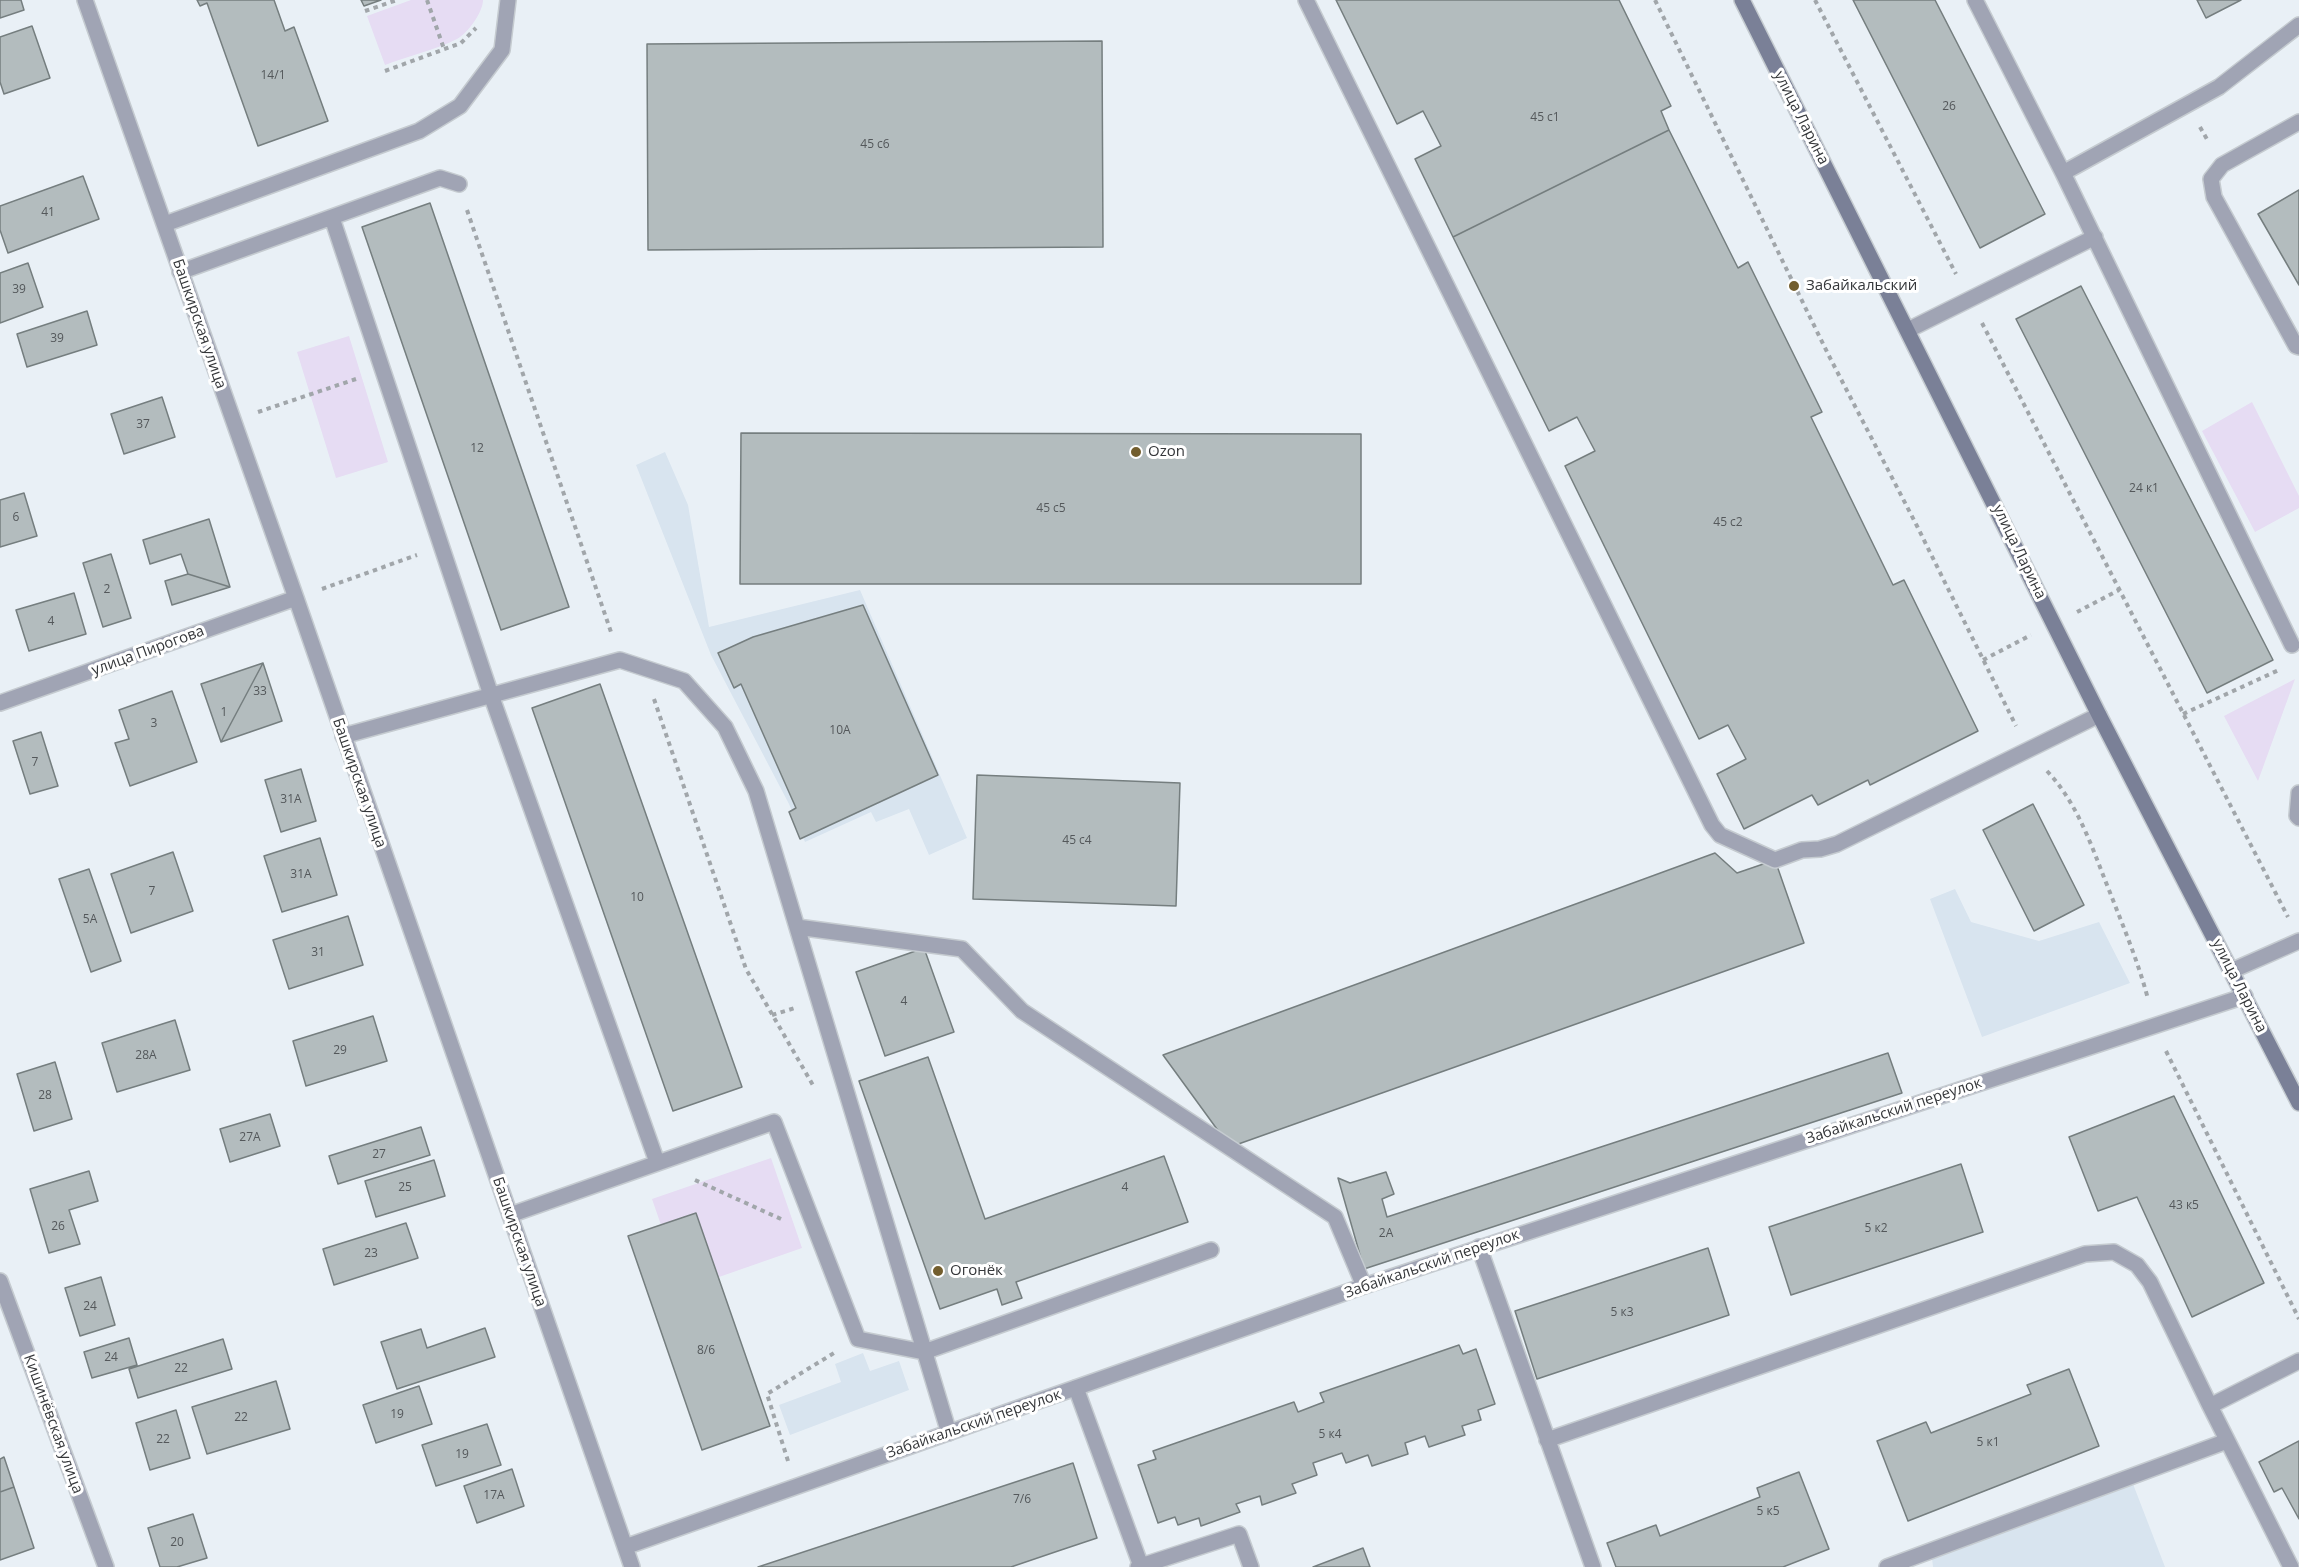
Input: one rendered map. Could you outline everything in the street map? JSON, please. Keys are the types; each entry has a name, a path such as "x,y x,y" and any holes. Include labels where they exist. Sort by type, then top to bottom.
{"main road":[{"name":"улица Ларина","path":"1742,0 2099,715 2299,1103"}],"street":[{"name":"Башкирская улица","path":"85,0 296,598 632,1567"},
{"path":"165,224 420,131 460,106 502,50 508,0"},
{"path":"1306,0 1707,815 1720,835 1774,860 1802,850 1820,849 1837,844 2099,715"},
{"path":"1975,0 2095,237 2292,645"},
{"path":"2063,173 2219,87 2299,25"},
{"path":"2299,122 2222,165 2211,180 2214,198 2299,347"},
{"path":"180,272 440,178 459,184"},
{"path":"332,218 491,695 657,1162"},
{"path":"1908,330 2095,237"},
{"name":"улица Пирогова","path":"0,703 296,598"},
{"path":"343,736 620,660 684,681 725,727 756,791 949,1433"},
{"path":"2299,793 2297,816 2299,818"},
{"path":"797,927 962,949 1022,1011 1335,1217 1364,1286"},
{"path":"2231,971 2299,941"},
{"name":"Забайкальский переулок","path":"625,1546 1364,1286 2245,996"},
{"path":"510,1215 774,1122 858,1339 924,1352 1211,1250"},
{"path":"1479,1247 1593,1567"},
{"path":"1547,1440 2085,1254 2114,1252 2137,1265 2150,1282 2291,1567"},
{"name":"Кишинёвская улица","path":"0,1281 106,1567"},
{"path":"2210,1406 2299,1361"},
{"path":"1076,1388 1139,1567 1239,1534 1251,1567"},
{"path":"1887,1567 2227,1441"}],"path":[{"path":"365,11 397,0"},
{"path":"427,0 444,49"},
{"path":"1655,0 1828,354 1917,526 2027,750 2061,786 2079,815 2140,969 2154,1026 2299,1319"},
{"path":"1815,0 2288,918"},
{"path":"386,70 461,43 474,31 478,23"},
{"path":"2187,104 2222,165"},
{"path":"459,184 620,660"},
{"path":"233,421 383,369"},
{"path":"296,598 442,546"},
{"path":"2183,714 2294,663 2296,653 2292,645"},
{"path":"643,668 746,969 818,1095"},
{"path":"657,1162 820,1237"},
{"path":"797,1486 767,1394 858,1339"}],"shaded area":[{"path":"411,0 483,0 474,22 457,39 385,65 367,16"},
{"path":"349,336 388,462 336,478 297,352"},
{"path":"2252,402 2299,496 2299,508 2255,532 2202,431"},
{"path":"665,452 688,505 709,627 860,590 967,838 929,855 909,809 876,822 871,812 805,842 789,804 711,655 636,465"},
{"path":"2295,679 2258,781 2224,716"},
{"path":"1955,889 1971,922 2039,941 2099,922 2130,983 1982,1037 1930,899"},
{"path":"771,1158 802,1248 719,1277 696,1213 661,1225 652,1199"},
{"path":"863,1353 870,1371 899,1361 909,1390 790,1435 779,1405 841,1382 835,1364"},
{"path":"2133,1484 2165,1567 1933,1567 1932,1558"}],"building":[{"path":"0,0 21,0 24,10 0,18"},
{"path":"197,0 274,0 285,31 294,27 328,121 258,146 207,3 200,6"},
{"path":"361,0 381,0 364,6"},
{"path":"1336,0 1619,0 1671,106 1661,111 1669,130 1453,237 1415,159 1441,146 1423,111 1397,124"},
{"path":"1853,0 1935,0 2045,214 1980,248"},
{"path":"2197,0 2241,0 2206,18"},
{"path":"32,26 50,78 4,94 0,82 0,37"},
{"path":"1102,41 1103,247 648,250 647,44"},
{"path":"1669,130 1738,268 1748,262 1822,412 1811,417 1893,585 1904,580 1978,731 1870,785 1868,780 1818,805 1812,795 1744,829 1717,774 1746,759 1728,725 1699,739 1565,466 1595,451 1577,417 1549,431 1453,237"},
{"path":"83,176 99,219 8,253 0,230 0,206"},
{"path":"2299,190 2299,285 2258,214"},
{"path":"430,203 569,607 501,630 362,227"},
{"path":"28,263 43,307 0,323 0,273"},
{"path":"2081,286 2273,660 2207,693 2016,319"},
{"path":"87,311 97,345 27,367 17,334"},
{"path":"162,397 175,437 124,454 111,414"},
{"path":"741,433 1361,434 1361,584 740,584"},
{"path":"24,493 37,536 0,547 0,500"},
{"path":"209,519 230,587 188,574 181,554 150,564 143,540"},
{"path":"111,554 131,618 103,627 83,563"},
{"path":"188,574 230,587 172,605 165,581"},
{"path":"74,593 86,634 29,651 16,610"},
{"path":"863,605 938,775 800,839 789,812 796,808 741,684 734,688 718,653 753,637"},
{"path":"263,663 221,742 201,684"},
{"path":"263,663 282,721 221,742"},
{"path":"600,684 742,1087 673,1111 532,708"},
{"path":"172,691 197,762 130,786 115,743 129,739 119,710"},
{"path":"41,732 58,786 30,794 13,741"},
{"path":"301,769 316,821 281,832 265,780"},
{"path":"977,775 1180,783 1176,906 973,899"},
{"path":"2033,804 2084,905 2034,931 1983,830"},
{"path":"320,838 337,895 282,912 264,856"},
{"path":"173,852 193,911 131,933 111,874"},
{"path":"1715,853 1737,873 1775,860 1804,943 1230,1147 1163,1055"},
{"path":"89,869 121,961 91,972 59,879"},
{"path":"348,916 363,965 289,989 273,940"},
{"path":"924,948 954,1032 885,1056 856,972"},
{"path":"373,1016 387,1061 306,1086 293,1041"},
{"path":"175,1020 190,1070 117,1092 102,1043"},
{"path":"1888,1053 1902,1093 1364,1269 1338,1178 1350,1183 1386,1172 1394,1194 1382,1199 1387,1217"},
{"path":"928,1057 985,1219 1164,1156 1188,1222 1016,1282 1022,1298 1002,1305 997,1289 940,1309 859,1081"},
{"path":"55,1062 72,1119 34,1131 17,1074"},
{"path":"2174,1096 2264,1283 2192,1317 2137,1197 2098,1211 2069,1137"},
{"path":"270,1114 280,1146 230,1162 220,1129"},
{"path":"421,1127 430,1155 338,1184 329,1156"},
{"path":"434,1160 445,1196 376,1217 365,1181"},
{"path":"1961,1164 1983,1232 1791,1295 1769,1227"},
{"path":"89,1171 98,1201 69,1210 80,1244 49,1253 30,1189"},
{"path":"696,1213 770,1426 702,1450 628,1236"},
{"path":"406,1223 418,1258 334,1285 323,1249"},
{"path":"1708,1248 1729,1315 1537,1379 1515,1311"},
{"path":"101,1277 115,1325 80,1336 65,1288"},
{"path":"485,1328 495,1357 397,1389 381,1342 421,1329 427,1348"},
{"path":"129,1338 137,1365 92,1378 84,1352"},
{"path":"223,1339 232,1369 138,1398 129,1369"},
{"path":"1459,1345 1463,1354 1476,1349 1495,1404 1478,1410 1481,1420 1462,1426 1465,1435 1429,1447 1425,1436 1405,1443 1408,1454 1372,1466 1368,1455 1346,1463 1342,1453 1313,1463 1317,1475 1292,1484 1296,1493 1262,1505 1260,1496 1236,1504 1240,1512 1201,1526 1199,1518 1178,1525 1175,1517 1158,1523 1138,1465 1156,1459 1153,1451 1294,1402 1298,1412 1324,1402 1320,1393"},
{"path":"2069,1369 2099,1446 1908,1521 1877,1441 1926,1422 1931,1433 2031,1394 2027,1385"},
{"path":"276,1381 290,1429 207,1454 192,1407"},
{"path":"419,1386 432,1424 376,1443 363,1405"},
{"path":"176,1410 190,1458 150,1470 136,1423"},
{"path":"487,1424 501,1465 436,1486 422,1445"},
{"path":"2299,1441 2299,1519 2282,1488 2274,1492 2259,1462"},
{"path":"4,1457 14,1487 0,1492 0,1459"},
{"path":"1073,1463 1097,1538 1011,1567 758,1567"},
{"path":"512,1469 524,1506 477,1523 464,1486"},
{"path":"1799,1472 1829,1549 1783,1567 1616,1567 1607,1543 1656,1525 1660,1536 1760,1497 1757,1488"},
{"path":"14,1487 34,1548 0,1560 0,1492"},
{"path":"193,1514 207,1558 177,1567 160,1567 148,1528"},
{"path":"1363,1548 1370,1567 1313,1567"}],"place":[{"name":"Забайкальский","path":"1794,286"},
{"name":"Ozon","path":"1136,452"},
{"name":"Огонёк","path":"938,1271"}]}
